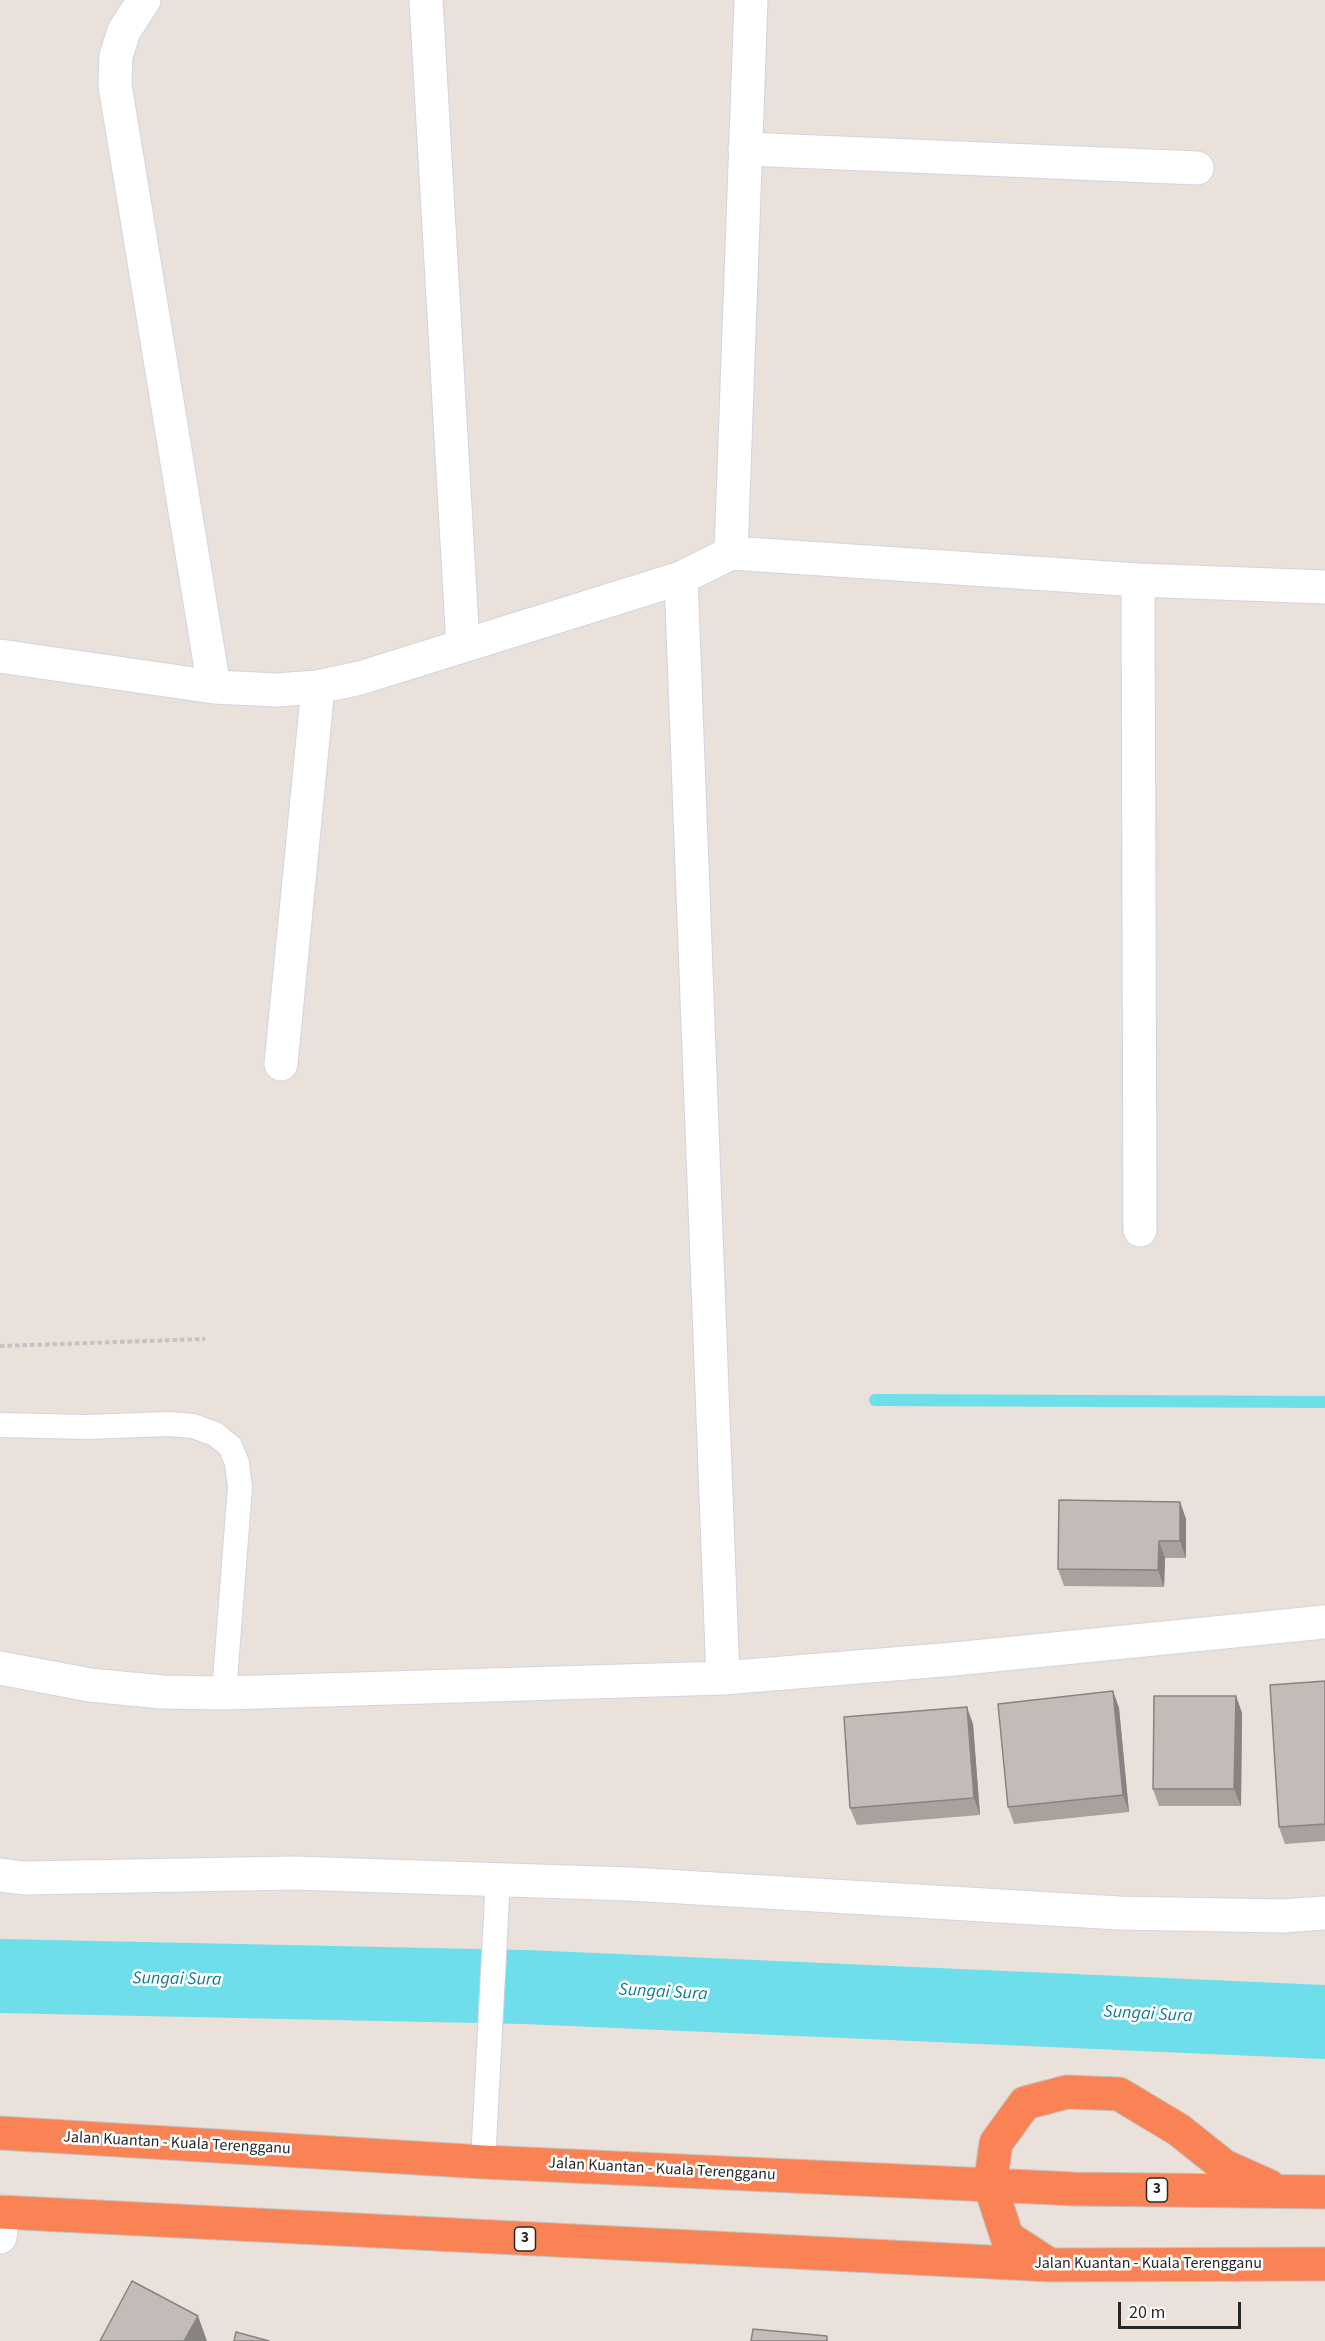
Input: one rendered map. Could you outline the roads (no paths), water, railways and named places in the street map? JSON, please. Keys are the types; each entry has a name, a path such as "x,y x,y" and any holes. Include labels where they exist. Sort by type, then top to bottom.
{"highway":[{"path":"1050,2265 1007,2236 990,2185 996,2143 1025,2103 1067,2092 1119,2094 1179,2130 1224,2166 1279,2192"},
{"name":"Jalan Kuantan - Kuala Terengganu","path":"0,2133 483,2162 1074,2189 1325,2192"},
{"name":"Jalan Kuantan - Kuala Terengganu","path":"1,2221 1050,2265 1325,2264"}],"street":[{"path":"144,0 124,31 116,56 115,85 214,687"},
{"path":"426,0 463,646"},
{"path":"731,553 751,0"},
{"path":"745,149 1197,168"},
{"path":"0,656 214,687 277,690 318,687 360,678 681,578 731,553 1138,580 1325,587"},
{"path":"681,578 723,1678"},
{"path":"1138,580 1140,1230"},
{"path":"281,1064 318,687"},
{"path":"0,1668 100,1686 162,1692 224,1693 723,1678 954,1659 1325,1622"},
{"path":"0,1875 24,1878 294,1873 642,1884 1119,1913 1283,1916 1325,1913"}],"lane":[{"path":"0,1425 87,1427 168,1424 193,1426 215,1434 230,1446 237,1463 240,1487 224,1693"},
{"path":"483,2162 498,1879"}],"waterway":[{"path":"875,1400 1325,1402"},
{"name":"Sungai Sura","path":"0,1976 525,1987 1325,2022"}]}
